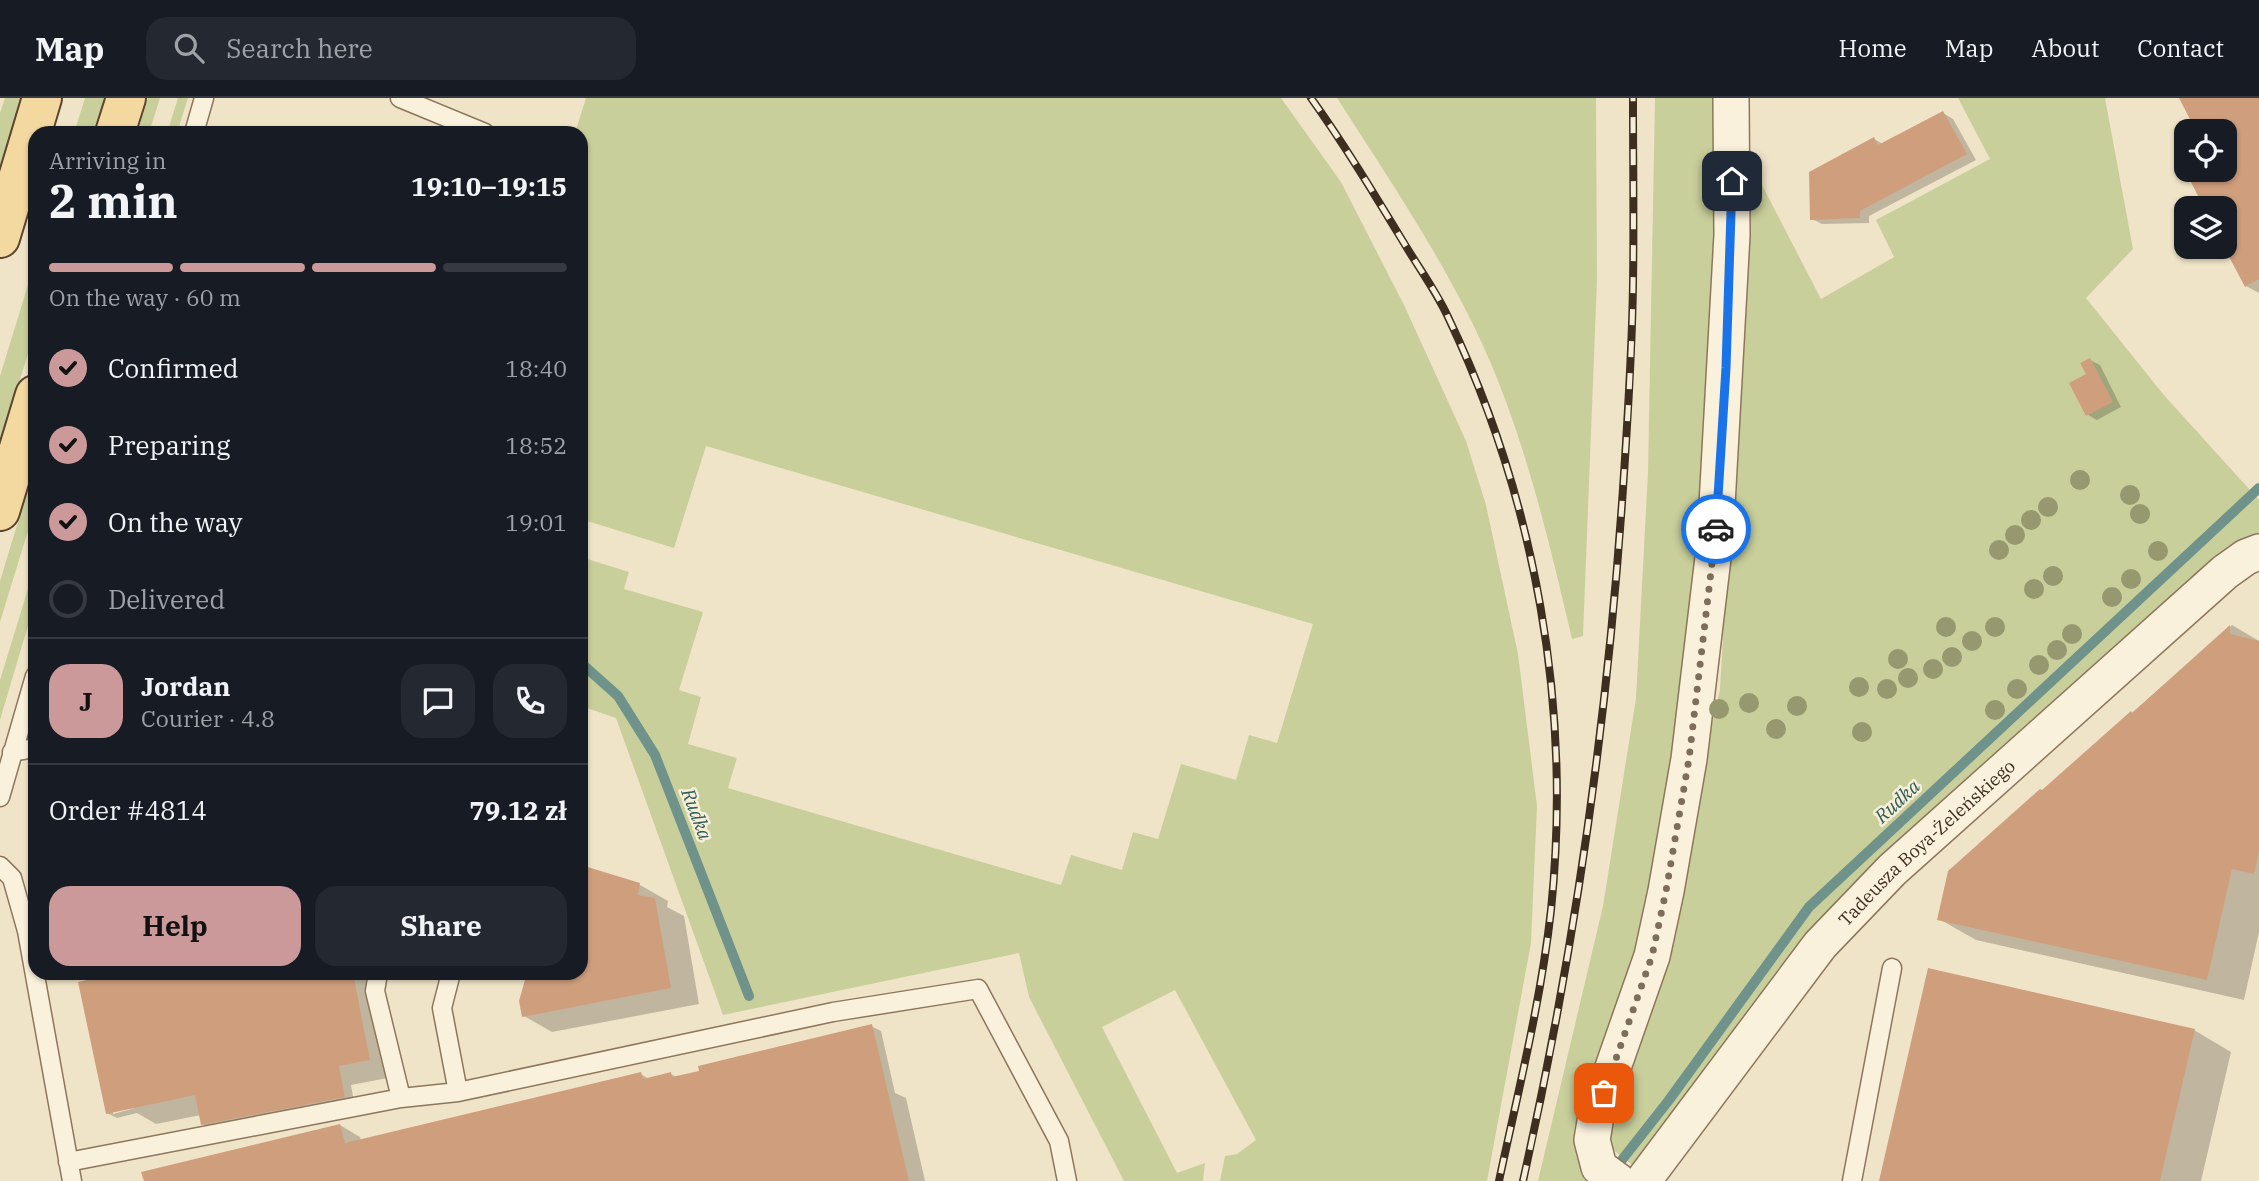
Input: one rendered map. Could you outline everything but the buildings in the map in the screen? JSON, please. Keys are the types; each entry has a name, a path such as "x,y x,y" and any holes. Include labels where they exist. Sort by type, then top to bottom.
{"main road":[{"path":"34,126 42,98"},
{"path":"117,126 126,98"},
{"path":"0,237 28,144"},
{"path":"0,511 28,418"}],"street":[{"path":"1609,1174 1592,1140 1596,1116 1652,956 1666,891 1689,759 1717,515 1732,235 1731,98"},
{"name":"Tadeusza Boya-Żeleńskiego","path":"1643,1181 1820,945 1892,870 2225,572 2246,557 2259,552"}],"lane":[{"path":"196,126 204,98"},
{"path":"400,98 468,126"},
{"path":"0,797 28,699"},
{"path":"12,752 28,749"},
{"path":"0,866 12,878 28,942"},
{"path":"1852,1181 1892,968"},
{"path":"35,980 72,1181"},
{"path":"377,980 375,991 401,1098"},
{"path":"449,980 442,1008 458,1092"},
{"path":"68,1162 401,1098 458,1092 833,1012 978,989 1059,1141 1067,1181"}],"green space":[{"path":"5,98 21,98 0,167 0,113"},
{"path":"85,98 106,98 97,126 76,126"},
{"path":"148,98 160,98 151,126 139,126"},
{"path":"178,98 188,98 179,126 169,126"},
{"path":"586,98 1281,98 1341,182 1405,307 1466,441 1486,505 1518,654 1537,806 1531,943 1487,1181 1220,1181 1225,1156 1237,1154 1256,1140 1175,990 1102,1027 1177,1173 1205,1163 1203,1181 1124,1181 1029,997 1019,953 723,1015 616,718 588,708 588,559 629,572 624,589 703,612 679,690 701,697 688,744 737,758 728,788 1061,885 1071,855 1122,870 1133,832 1158,839 1181,764 1236,780 1249,735 1277,743 1313,624 706,446 674,548 588,521 588,126 577,126"},
{"path":"1337,98 1596,98 1597,280 1583,636 1572,639 1534,488 1489,359 1429,244"},
{"path":"1655,98 1715,98 1716,337 1681,700 1664,810 1596,1181 1538,1181 1603,906 1636,698 1648,472"},
{"path":"1958,98 2105,98 2133,249 2086,298 2163,394 2259,500 2259,534 2222,551 1906,836 1792,952 1635,1167 1608,1146 1665,957 1697,788 1720,690 1749,160 1821,299 1894,257 1876,220 1990,159"},
{"path":"28,285 28,354 0,444 0,376"},
{"path":"28,489 28,531 0,622 0,581"},
{"path":"28,589 28,626 0,720 0,680"}],"waterway":[{"name":"Rudka","path":"1614,1170 1669,1100 1809,907 2259,488"},
{"name":"Rudka","path":"588,669 618,696 655,755 749,996"}],"railway":[{"path":"1311,98 1360,172 1448,317 1479,387 1504,459 1525,532 1540,606 1551,682 1556,758 1556,834 1551,910 1535,1012 1499,1181"},
{"path":"1523,1181 1572,929 1607,674 1622,503 1630,366 1633,98"}],"way so far":[{"path":"1604,1093 1652,956 1666,891 1689,759 1716,529"}],"route":[{"path":"1716,529 1726,368 1732,181"}]}
